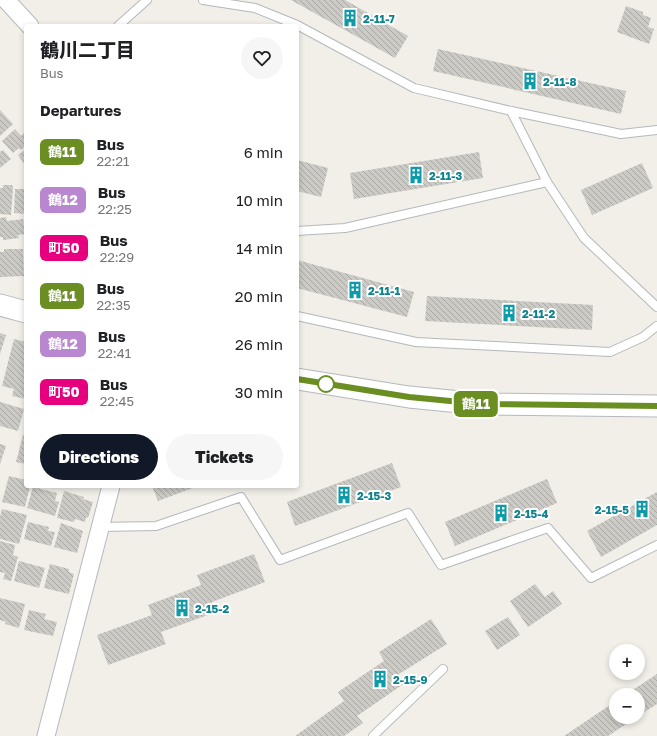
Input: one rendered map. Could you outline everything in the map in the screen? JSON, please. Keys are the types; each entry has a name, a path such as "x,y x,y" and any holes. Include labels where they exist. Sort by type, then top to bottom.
{"street":[{"path":"6,0 28,24"},
{"path":"0,305 24,311"},
{"path":"299,379 409,397 481,404 657,406"},
{"path":"46,736 110,488"}],"lane":[{"path":"120,24 147,0"},
{"path":"203,0 255,8 291,24"},
{"path":"299,28 414,88 511,111 621,134 657,130"},
{"path":"511,111 547,182 584,238 657,307"},
{"path":"299,231 345,228 547,182"},
{"path":"299,316 416,342 610,352 643,337 657,326"},
{"path":"100,527 156,526 241,497 280,560 408,513 441,565 548,528 591,578 657,545"},
{"path":"373,736 443,669"}],"building":[{"name":"2-11-7","path":"291,0 345,0 408,36 395,58"},
{"path":"626,6 643,12 643,15 651,18 648,27 654,29 649,44 617,32"},
{"name":"2-11-8","path":"438,49 626,91 621,114 433,71"},
{"path":"0,110 13,124 0,136"},
{"path":"15,129 21,136 24,133 24,147 21,150 19,148 13,153 2,141"},
{"path":"3,150 11,159 0,168 0,152"},
{"path":"24,150 24,163 18,155"},
{"name":"2-11-3","path":"479,152 483,178 354,199 350,173"},
{"path":"299,161 328,168 321,197 299,192"},
{"path":"642,163 653,188 592,215 581,190"},
{"path":"3,185 12,185 13,188 11,215 0,214 0,188 3,188"},
{"path":"15,189 24,189 24,214 14,213"},
{"path":"6,217 7,221 23,219 24,234 18,235 19,238 3,240 3,237 0,237 0,218"},
{"path":"4,249 23,249 24,276 0,277 0,252 4,252"},
{"name":"2-11-1","path":"299,261 414,292 407,317 299,289"},
{"name":"2-11-2","path":"427,296 593,305 592,330 425,321"},
{"path":"0,333 6,335 0,354"},
{"path":"14,339 24,342 24,399 12,396 14,389 2,386"},
{"path":"0,402 24,409 18,431 0,426"},
{"path":"23,435 24,464 16,462"},
{"path":"0,444 6,446 0,464"},
{"name":"2-15-3","path":"392,463 401,487 295,526 287,502"},
{"path":"9,476 24,480 24,488 30,488 25,507 2,502"},
{"name":"2-15-4","path":"547,479 557,503 455,546 445,522"},
{"path":"33,488 57,493 55,501 59,502 55,516 27,508"},
{"path":"153,488 193,488 158,501"},
{"path":"64,491 84,497 83,499 93,502 88,518 86,517 85,522 75,519 74,522 57,518"},
{"name":"2-15-5","path":"657,492 657,525 601,557 587,531"},
{"path":"2,509 27,515 19,544 0,539 0,517"},
{"path":"28,522 49,527 48,531 55,532 51,546 24,539"},
{"path":"61,523 83,531 77,553 54,547"},
{"path":"0,541 15,545 13,555 18,557 11,581 3,579 5,573 0,572"},
{"name":"2-15-2","path":"254,554 265,582 212,602 216,612 161,632 166,644 108,665 97,635 152,615 148,605 201,585 197,575"},
{"path":"19,561 45,568 39,588 14,581"},
{"path":"50,564 69,569 69,572 74,574 69,594 44,588"},
{"path":"535,584 545,597 553,591 562,604 528,627 510,601"},
{"path":"0,598 25,604 19,628 5,624 6,622 0,620"},
{"path":"29,610 46,614 44,619 57,622 53,636 24,630"},
{"path":"508,617 520,635 497,650 485,631"},
{"name":"2-15-9","path":"431,619 447,644 399,674 405,683 357,716 363,723 344,736 295,736 344,701 338,692 384,661 379,652"},
{"path":"657,674 657,704 645,712 645,688 636,688"},
{"path":"609,706 609,724 626,724 608,736 564,736"}],"bus line":[{"name":"鶴11","path":"299,379 338,387 409,397 481,404 657,406"}],"place":[{"name":"2-11-7","path":"350,18"},
{"name":"2-11-8","path":"530,81"},
{"name":"2-11-3","path":"416,175"},
{"name":"2-11-1","path":"355,290"},
{"name":"2-11-2","path":"509,313"},
{"name":"2-15-3","path":"344,495"},
{"name":"2-15-5","path":"642,509"},
{"name":"2-15-4","path":"501,513"},
{"name":"2-15-2","path":"182,608"},
{"name":"2-15-9","path":"380,679"}]}
